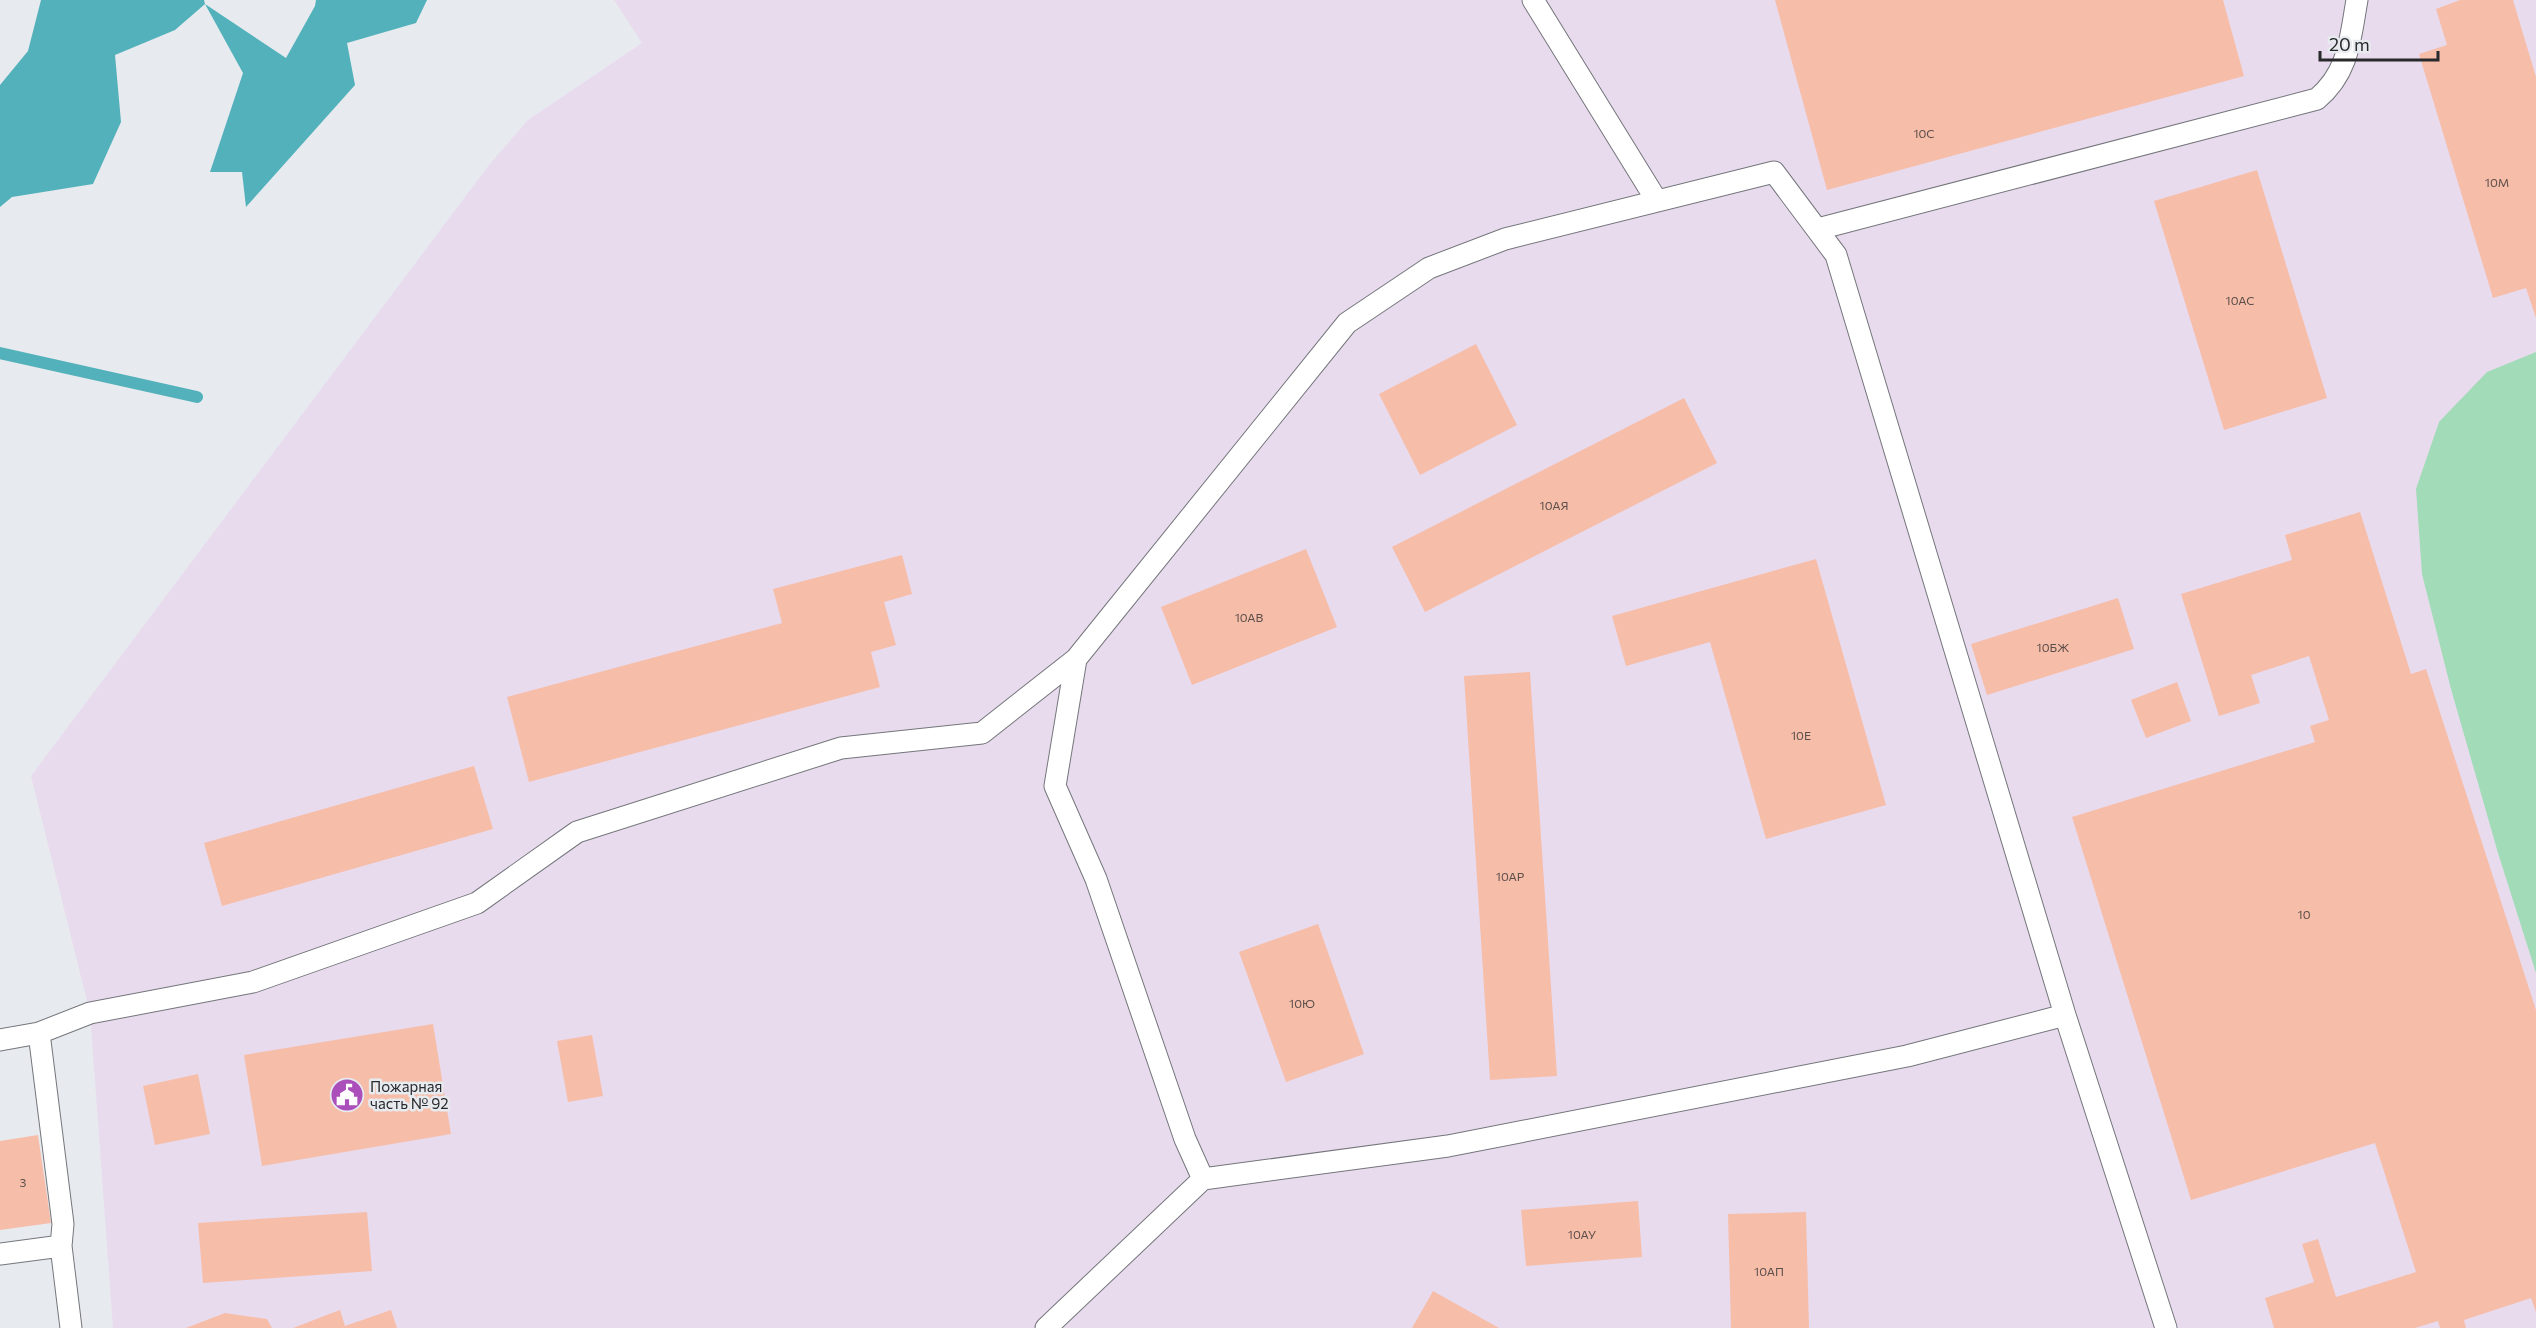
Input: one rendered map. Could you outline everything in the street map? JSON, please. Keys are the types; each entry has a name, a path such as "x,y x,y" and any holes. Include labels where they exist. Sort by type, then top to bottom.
{"lane":[{"path":"1533,0 1657,201"},
{"path":"1818,229 2317,99 2330,88 2346,62 2357,0"},
{"path":"0,1040 39,1033 90,1013 253,982 477,903 577,832 841,748 982,733 1076,659 1347,323 1429,268 1505,239 1774,172 1836,255 2065,1015 2166,1328"},
{"path":"1076,659 1055,786 1096,879 1185,1138 1203,1179"},
{"path":"1046,1328 1203,1179 1448,1146 1906,1056 2065,1015"},
{"path":"39,1033 63,1224 61,1246 71,1328"},
{"path":"0,1254 61,1246"}],"shaded area":[{"path":"614,0 2536,0 2536,1328 113,1328 90,1013 31,776 489,165 528,120 642,43"}],"green space":[{"path":"2536,352 2536,973 2498,853 2451,689 2422,574 2416,489 2439,422 2487,372"}],"water":[{"path":"41,0 204,0 205,4 175,30 115,55 121,122 93,184 12,197 0,207 0,85 28,51"},
{"path":"316,0 427,0 416,23 347,43 355,85 246,207 242,172 210,172 243,73 205,4 286,58 315,6"}],"building":[{"path":"1775,0 2223,0 2244,76 1827,190"},
{"path":"2460,0 2513,0 2536,77 2536,318 2526,288 2493,298 2419,54 2447,45 2436,9"},
{"path":"2257,170 2327,398 2224,430 2154,201"},
{"path":"1476,344 1517,425 1420,475 1379,394"},
{"path":"1684,398 1717,463 1425,612 1392,547"},
{"path":"2360,512 2411,674 2426,669 2536,1010 2536,1312 2531,1298 2464,1320 2466,1328 2440,1328 2438,1321 2415,1328 2274,1328 2265,1298 2314,1282 2302,1244 2318,1239 2336,1297 2416,1272 2375,1143 2191,1200 2072,817 2315,742 2310,726 2329,720 2309,656 2251,675 2260,703 2219,716 2181,594 2292,560 2285,535"},
{"path":"1306,549 1337,627 1192,685 1161,607"},
{"path":"902,555 912,594 884,602 896,645 871,652 880,687 529,782 507,697 782,623 773,589"},
{"path":"1816,559 1886,805 1766,839 1710,642 1626,666 1612,616"},
{"path":"2118,598 2134,649 1987,695 1971,644"},
{"path":"1530,672 1557,1076 1490,1080 1464,676"},
{"path":"2177,682 2191,721 2146,738 2131,700"},
{"path":"474,766 493,829 222,906 204,843"},
{"path":"1318,924 1364,1054 1286,1082 1239,952"},
{"name":"Пожарная часть № 92","path":"433,1024 451,1134 262,1166 244,1055"},
{"path":"592,1035 603,1096 568,1102 557,1041"},
{"path":"198,1074 210,1134 155,1145 143,1086"},
{"path":"38,1135 51,1223 0,1230 0,1141"},
{"path":"1638,1201 1642,1257 1526,1266 1521,1210"},
{"path":"367,1212 372,1271 203,1283 198,1223"},
{"path":"1806,1212 1809,1328 1731,1328 1728,1214"},
{"path":"1433,1291 1499,1328 1412,1328"},
{"path":"340,1310 345,1326 391,1310 397,1328 293,1328"},
{"path":"225,1313 267,1319 272,1328 186,1328"}],"waterway":[{"path":"0,353 197,397"}],"place":[{"name":"Пожарная часть № 92","path":"347,1095"}]}
